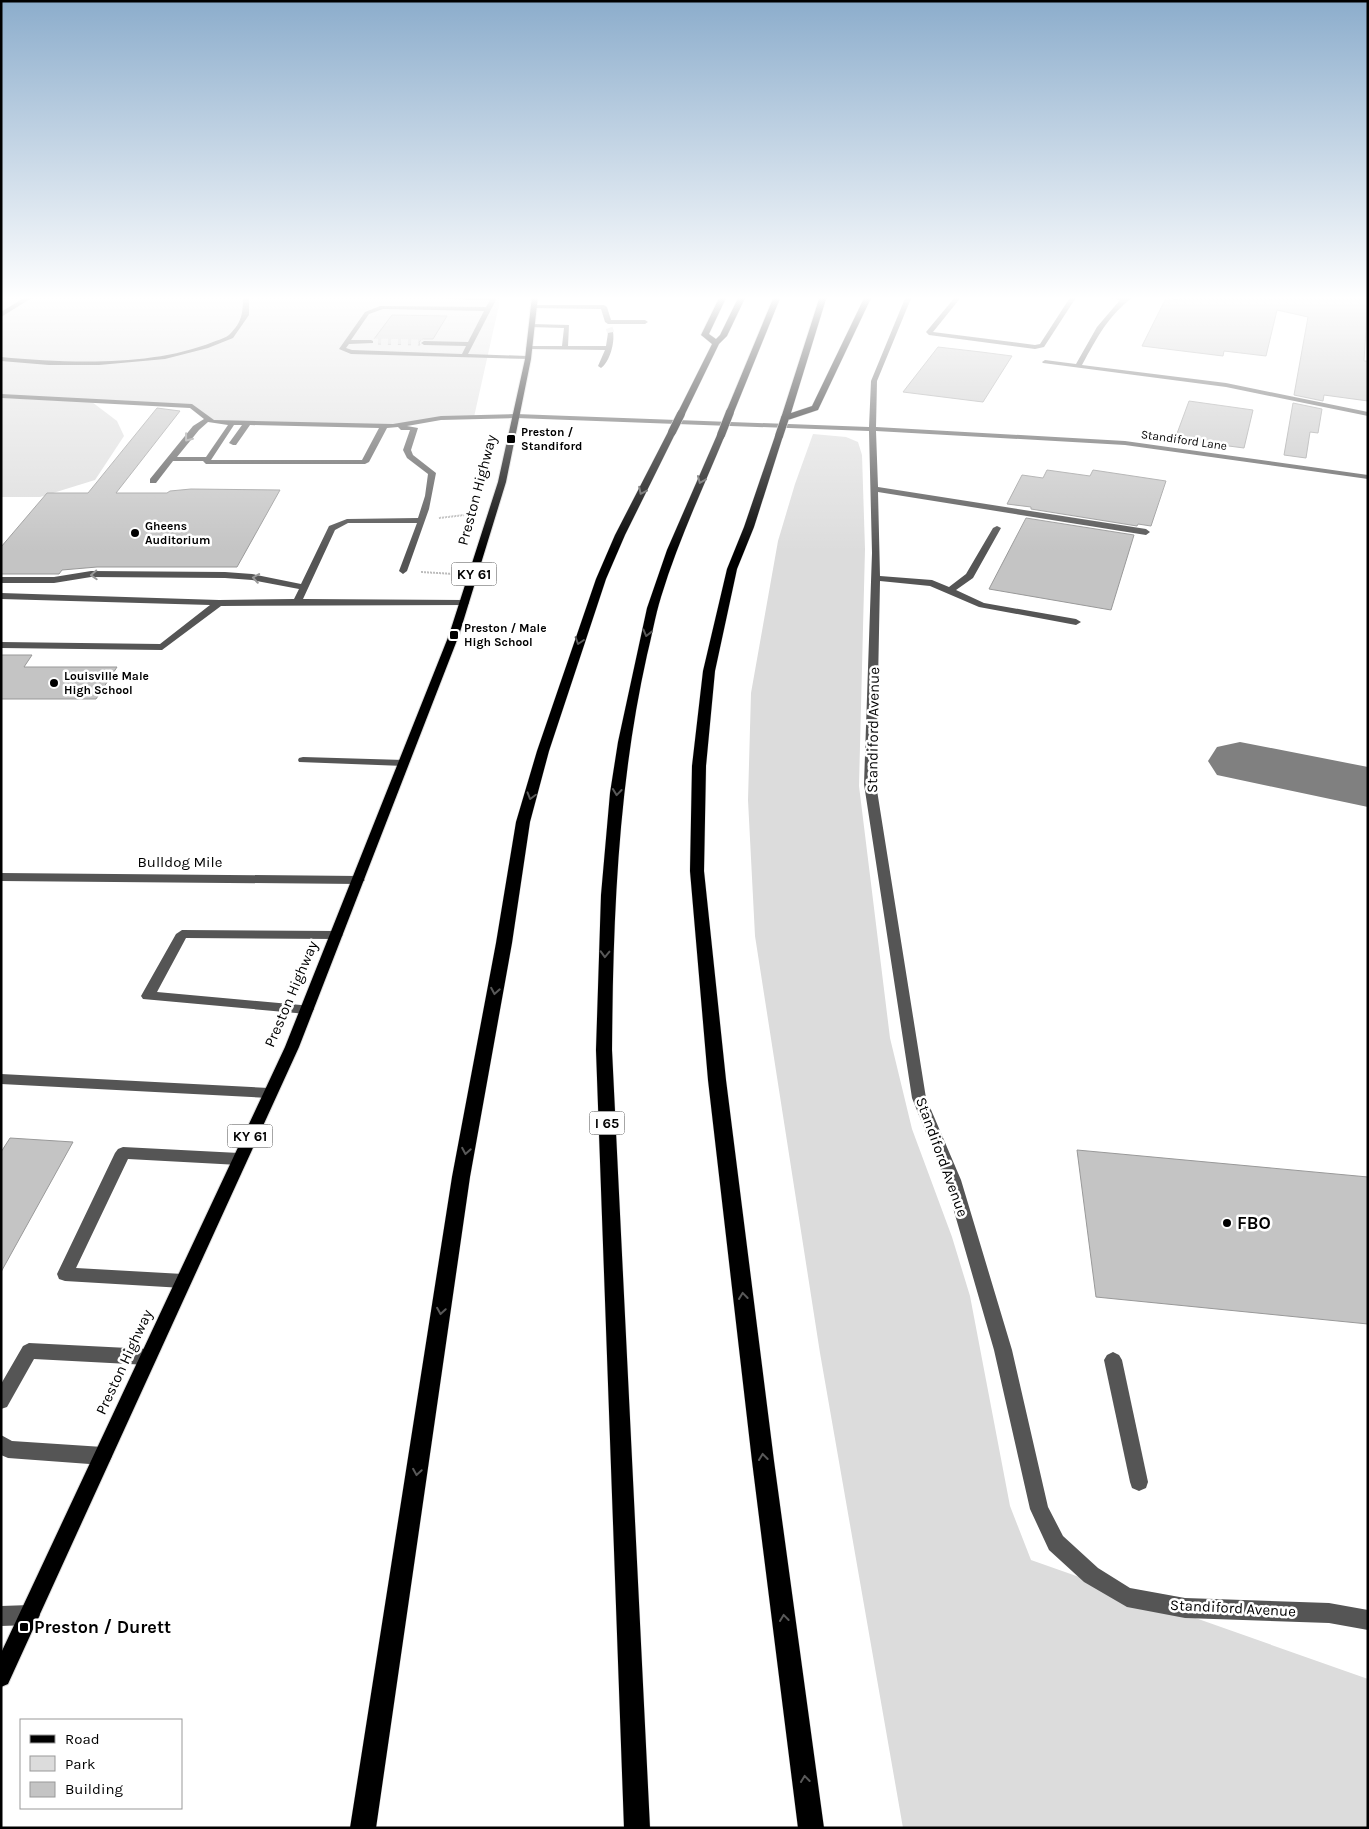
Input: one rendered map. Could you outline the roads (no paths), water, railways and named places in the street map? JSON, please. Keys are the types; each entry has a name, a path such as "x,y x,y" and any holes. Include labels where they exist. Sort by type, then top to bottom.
{"highway":[{"path":"363,1828 461,1177 504,943 523,822 543,751 601,579 620,535 697,381"},
{"name":"I 65","path":"637,1828 604,1050 604,952 619,772 633,686 657,590 677,536 743,381"},
{"path":"797,381 749,527 732,569 709,671 700,766 697,871 717,1080 762,1451 811,1828"},
{"path":"785,418 815,408 828,381"}],"main road":[{"name":"Preston Highway","path":"1,1677 269,1093 307,1009 337,935 454,635 494,512 523,381"}],"street":[{"name":"Standiford Avenue","path":"874,381 872,429 875,578 870,784 919,1098 953,1180 1004,1350 1029,1471 1039,1509 1056,1543 1091,1575 1127,1597 1185,1608 1329,1613 1368,1620"},
{"path":"1196,381 1226,385 1368,414"},
{"path":"1,396 192,406 210,421 231,425 414,428"},
{"name":"Standiford Lane","path":"516,416 872,429 1125,443 1368,477"},
{"path":"153,481 196,428 210,421 393,426 441,418 516,416"},
{"path":"403,571 421,520 432,480 432,473 410,456 407,450 414,428 418,424 441,418"},
{"path":"231,425 206,462 365,462 383,428"},
{"path":"233,442 246,426"},
{"path":"172,459 208,459"},
{"path":"874,489 1146,532"},
{"path":"297,602 332,528 347,521 421,520"},
{"path":"950,591 970,576 997,528"},
{"path":"1,580 54,580 92,574 225,575 252,577 304,587"},
{"path":"875,578 932,583 982,605 1076,622"},
{"path":"1,596 219,603 464,604"},
{"path":"1,645 162,648 219,603"},
{"path":"303,760 404,763"},
{"name":"Bulldog Mile","path":"1,877 359,880"},
{"path":"307,1009 148,996 182,934 337,935"},
{"path":"1,1079 269,1093"},
{"path":"183,1281 65,1274 123,1153 239,1159"},
{"path":"1,1401 29,1351 148,1357"},
{"path":"1112,1360 1139,1482"},
{"path":"1,1443 8,1449 103,1456"},
{"path":"1,1616 30,1615"}],"place":[{"name":"Preston / Standiford","path":"511,439"},
{"name":"Gheens Auditorium","path":"135,533"},
{"name":"Preston / Male High School","path":"454,635"},
{"name":"Louisville Male High School","path":"54,683"},
{"name":"FBO","path":"1227,1223"},
{"name":"Preston / Durett","path":"24,1627"}]}
